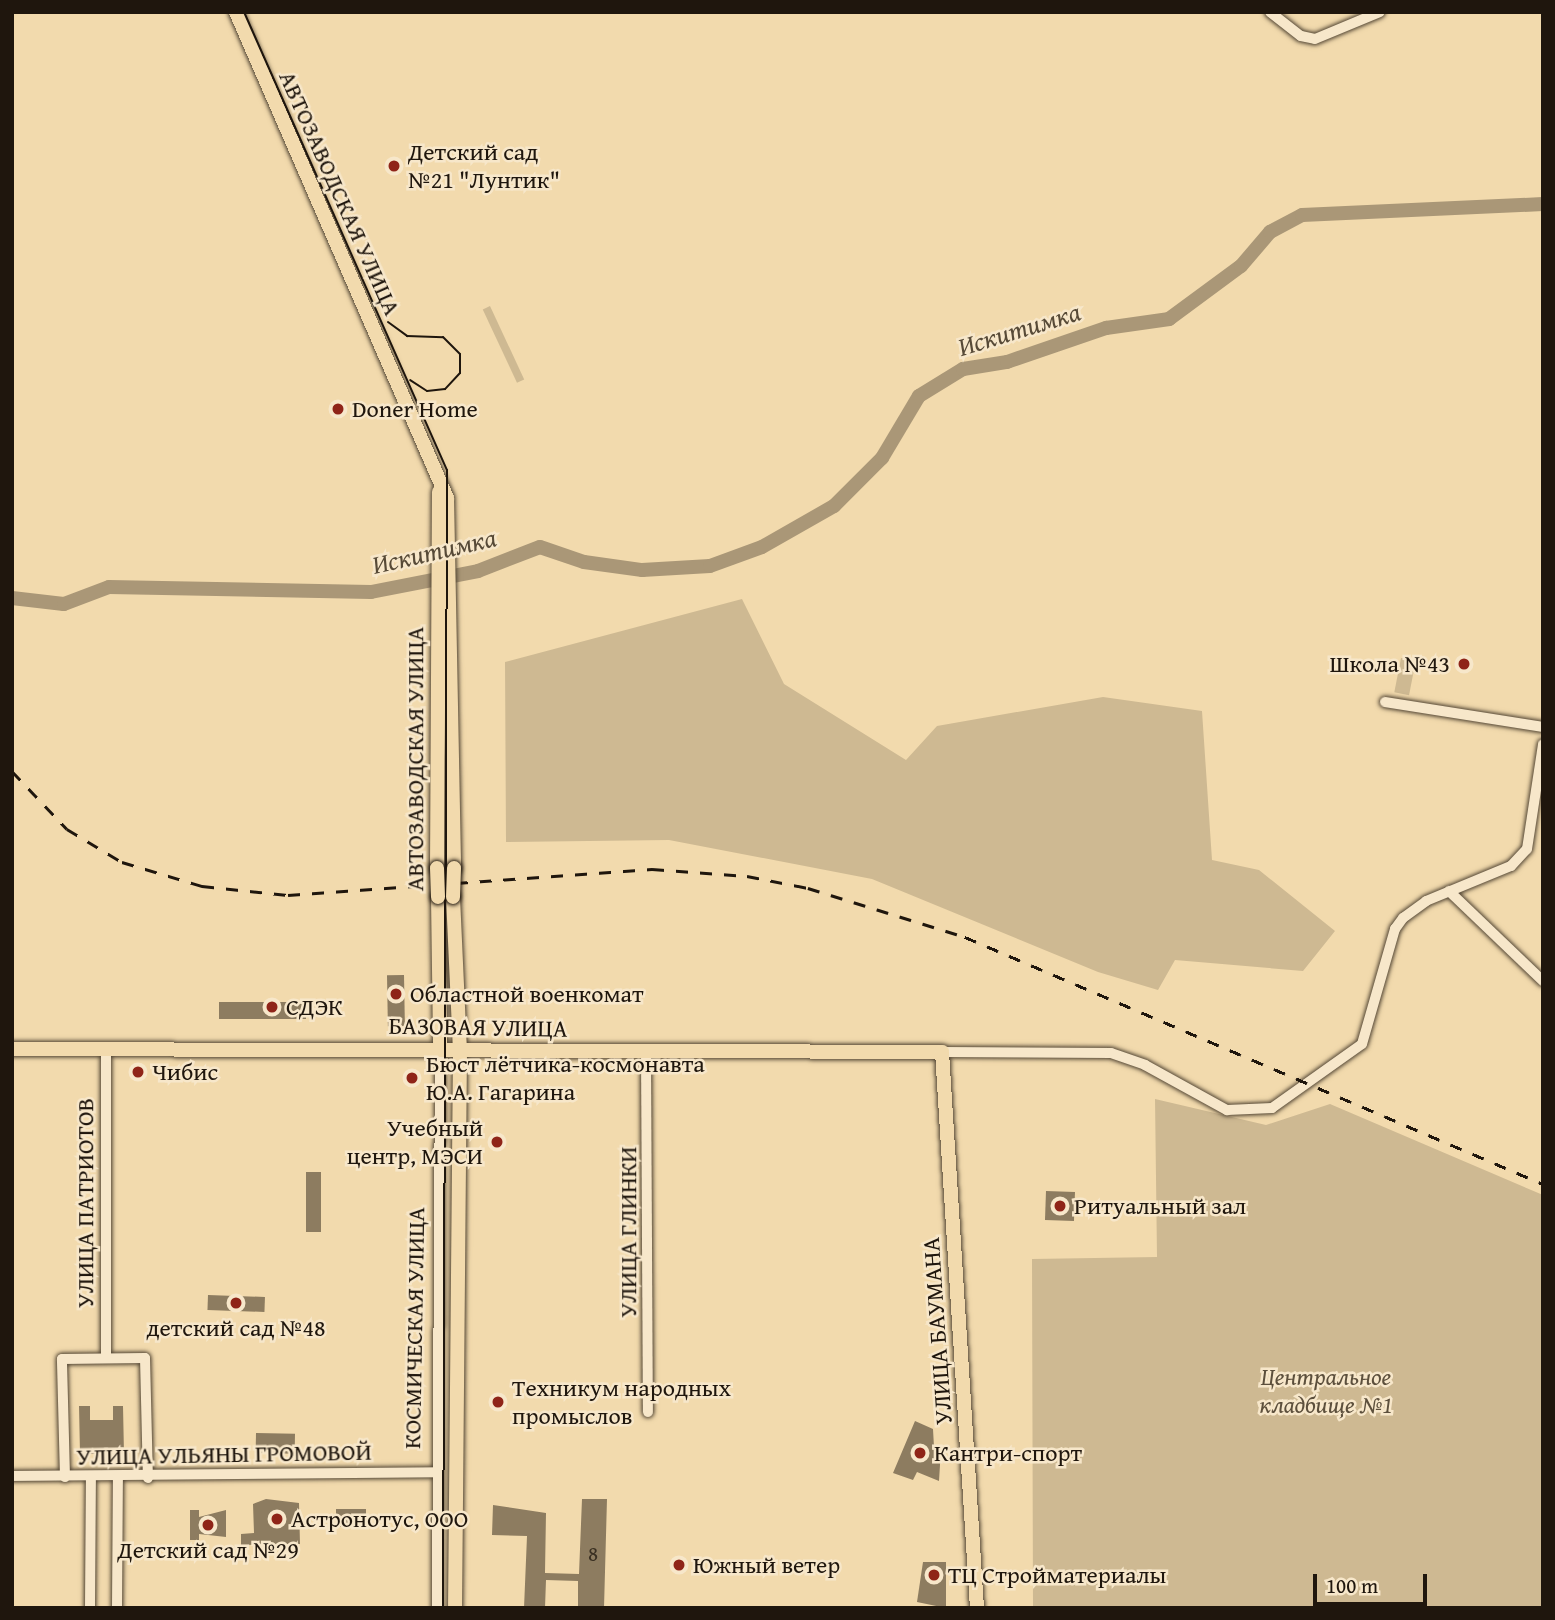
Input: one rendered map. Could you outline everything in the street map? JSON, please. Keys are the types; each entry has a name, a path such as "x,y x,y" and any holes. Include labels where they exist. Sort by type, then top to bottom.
{"main road":[{"name":"АВТОЗАВОДСКАЯ УЛИЦА","path":"236,12 435,470 445,542 437,868 440,1049"},
{"name":"АВТОЗАВОДСКАЯ УЛИЦА","path":"445,627 460,1049"},
{"name":"БАЗОВАЯ УЛИЦА","path":"12,1049 106,1047 942,1052"},
{"name":"КОСМИЧЕСКАЯ УЛИЦА","path":"455,1608 460,1049"},
{"name":"УЛИЦА БАУМАНА","path":"942,1052 977,1608"}],"street":[{"path":"1270,12 1301,36 1328,36 1380,12"},
{"path":"1385,702 1543,727"},
{"path":"942,1052 1111,1053 1145,1065 1208,1103 1260,1112 1362,1044 1395,929 1413,908 1511,866 1527,849 1543,744"},
{"path":"1449,891 1543,981"},
{"name":"УЛИЦА ПАТРИОТОВ","path":"106,1047 106,1358"},
{"name":"КОСМИЧЕСКАЯ УЛИЦА","path":"437,1608 435,1472 440,1049"},
{"name":"УЛИЦА ГЛИНКИ","path":"646,1052 648,1412"},
{"path":"65,1477 62,1359 145,1358 148,1478"},
{"name":"УЛИЦА УЛЬЯНЫ ГРОМОВОЙ","path":"12,1476 148,1478 435,1472"},
{"path":"90,1608 91,1477"},
{"path":"117,1608 118,1477"}],"green space":[{"path":"490,306 524,379 517,383 483,309"},
{"path":"742,599 784,684 906,760 937,726 1103,697 1202,711 1212,860 1259,870 1335,931 1303,971 1175,960 1158,990 1098,972 872,879 669,840 506,842 505,662"},
{"path":"1401,658 1416,661 1409,695 1394,692"},
{"name":"Центральное кладбище №1","path":"1155,1099 1266,1125 1330,1104 1543,1195 1543,1608 1033,1608 1032,1259 1157,1257"}],"building":[{"name":"Областной военкомат","path":"387,975 404,975 405,1026 388,1026"},
{"path":"219,1002 306,1002 306,1019 219,1019"},
{"path":"306,1172 321,1172 321,1232 306,1232"},
{"name":"Ритуальный зал","path":"1046,1191 1075,1192 1074,1221 1045,1220"},
{"name":"детский сад №48","path":"208,1295 265,1297 264,1312 207,1310"},
{"path":"79,1406 90,1406 90,1420 113,1420 113,1406 123,1406 124,1454 80,1454"},
{"name":"Кантри-спорт","path":"915,1421 933,1429 934,1447 941,1449 939,1481 917,1472 913,1480 893,1473"},
{"path":"256,1433 295,1434 295,1454 256,1453"},
{"name":"Астронотус, ООО","path":"266,1499 299,1503 300,1544 241,1545 241,1534 254,1533 253,1504"},
{"path":"582,1499 607,1499 604,1608 578,1608 578,1581 546,1580 545,1608 524,1608 527,1536 492,1535 493,1505 546,1513 545,1573 579,1574"},
{"path":"336,1509 366,1509 366,1527 336,1527"},
{"name":"Детский сад №29","path":"190,1510 199,1510 199,1517 226,1510 226,1537 199,1534 199,1540 190,1540"},
{"name":"ТЦ Стройматериалы","path":"923,1562 946,1562 946,1608 917,1602"}],"waterway":[{"name":"Искитимка","path":"12,598 64,604 109,587 371,592 478,571 540,547 584,562 642,570 710,566 762,547 834,506 882,458 919,396 963,369 1007,362 1106,328 1169,319 1241,266 1270,232 1302,215 1543,204"}],"tram line":[{"path":"244,12 447,470 443,1608"},
{"path":"388,322 407,336 443,337 460,354 460,373 445,389 427,391 410,380"}],"railway":[{"path":"12,771 67,829 122,862 202,886 288,895 652,869 747,876 808,888 965,937 1543,1184"}],"place":[{"name":"Детский сад №21 \"Лунтик\"","path":"394,166"},
{"name":"Doner Home","path":"338,409"},
{"name":"Школа №43","path":"1464,664"},
{"name":"Областной военкомат","path":"396,994"},
{"name":"СДЭК","path":"272,1007"},
{"name":"Чибис","path":"138,1072"},
{"name":"Бюст лётчика-космонавта Ю.А. Гагарина","path":"412,1078"},
{"name":"Учебный центр, МЭСИ","path":"497,1142"},
{"name":"Ритуальный зал","path":"1060,1206"},
{"name":"детский сад №48","path":"236,1303"},
{"name":"Техникум народных промыслов","path":"498,1402"},
{"name":"Кантри-спорт","path":"920,1453"},
{"name":"Астронотус, ООО","path":"277,1519"},
{"name":"Детский сад №29","path":"208,1525"},
{"name":"Южный ветер","path":"679,1565"},
{"name":"ТЦ Стройматериалы","path":"934,1575"}]}
